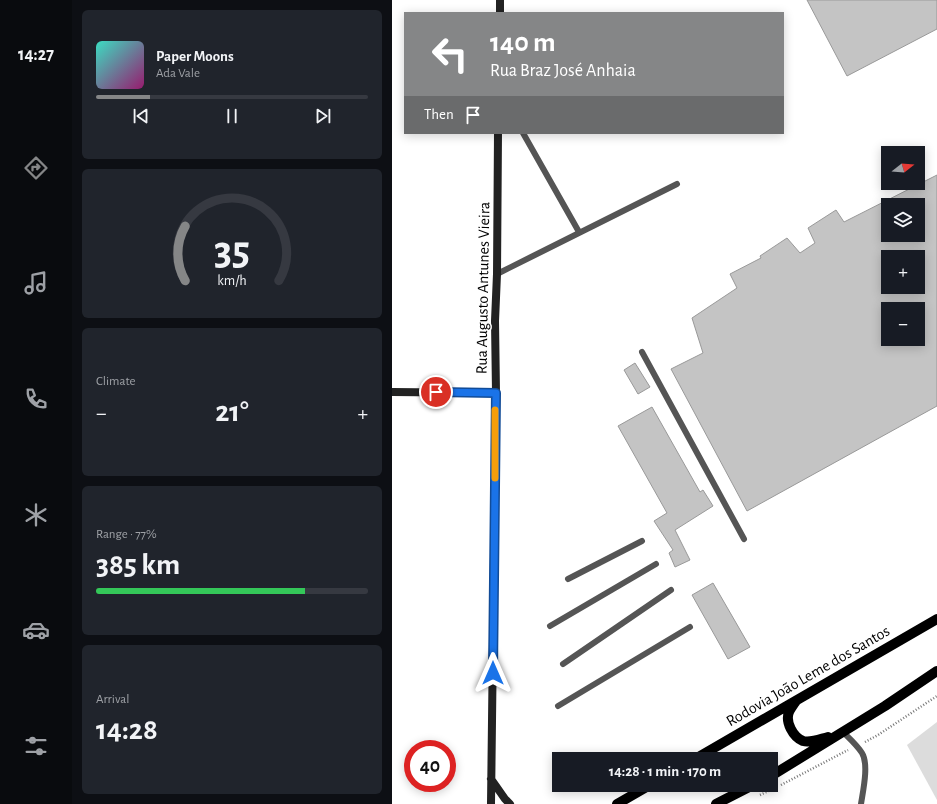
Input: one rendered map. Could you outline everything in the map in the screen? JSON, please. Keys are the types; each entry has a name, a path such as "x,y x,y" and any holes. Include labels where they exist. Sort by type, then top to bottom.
{"main road":[{"name":"Rodovia João Leme dos Santos","path":"707,752 937,618"},
{"path":"778,772 885,706 937,671"},
{"path":"797,699 789,712 789,724 795,737 804,741 815,741 843,732"},
{"path":"617,804 638,792"},
{"path":"716,804 739,792"}],"street":[{"path":"500,0 500,12"},
{"name":"Rua Augusto Antunes Vieira","path":"491,804 498,134"},
{"path":"392,392 496,393"},
{"path":"492,779 510,804"}],"lane":[{"path":"524,134 579,232"},
{"path":"497,274 677,184"},
{"path":"642,352 744,539"},
{"path":"568,579 642,540"},
{"path":"550,626 656,564"},
{"path":"563,664 671,590"},
{"path":"558,706 690,627"},
{"path":"843,732 862,752 865,758 861,804"}],"path":[{"path":"755,798 878,735 937,696"}],"shaded area":[{"path":"937,722 937,800 907,745"}],"building":[{"path":"807,0 937,0 937,29 847,76"},
{"path":"937,175 937,406 747,511 671,369 703,353 692,318 737,288 730,274 761,258 760,256 787,238 800,253 815,243 808,228 836,210 844,222 881,203 881,242 925,242 925,198 891,198 907,190 925,190 925,181"},
{"path":"635,363 650,387 638,394 624,370"},
{"path":"652,407 700,492 703,490 713,506 675,530 690,560 675,567 669,553 673,550 654,521 667,513 618,426"},
{"path":"713,583 750,647 728,659 692,595"}],"slow traffic":[{"path":"495,410 495,478"}],"route":[{"path":"436,392 496,393 493,673"}]}
